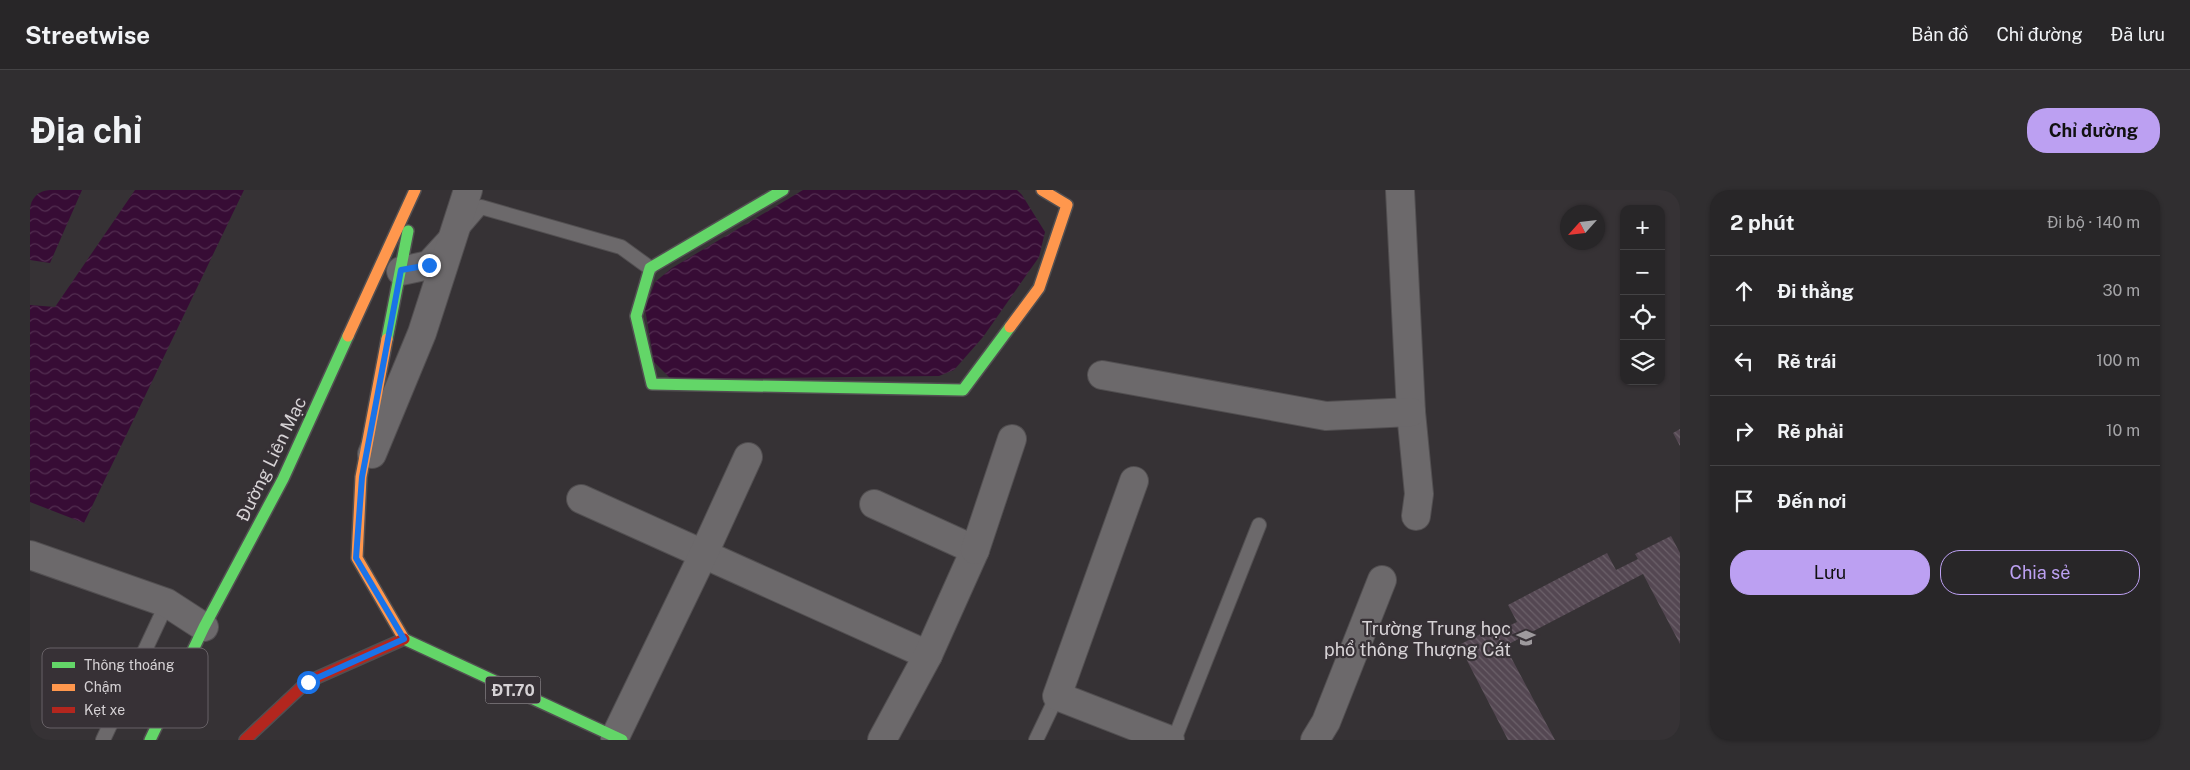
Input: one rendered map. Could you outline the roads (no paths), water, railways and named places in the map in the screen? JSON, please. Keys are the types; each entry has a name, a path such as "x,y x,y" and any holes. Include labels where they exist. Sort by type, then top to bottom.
{"main road":[{"path":"245,740 308,682 404,639 356,558 362,477 416,190"},
{"name":"Đường Liên Mạc","path":"194,648 283,479 416,190"},
{"path":"783,190 650,268 636,316 652,384 962,390 1039,288 1067,205 1042,190"},
{"name":"ĐT.70","path":"404,639 619,738"},
{"name":"Đường Liên Mạc","path":"150,740 156,728"}],"street":[{"path":"362,477 422,333 468,190"},
{"path":"1402,191 1411,412 1419,494 1416,516"},
{"path":"401,270 429,265 454,238"},
{"path":"1102,375 1326,416 1411,412"},
{"path":"882,740 928,655 975,550 1012,439"},
{"path":"619,738 748,457"},
{"path":"1134,481 1057,696 1172,740"},
{"path":"581,499 928,655"},
{"path":"874,504 975,550"},
{"path":"30,555 167,603 204,627"},
{"path":"1316,740 1326,722 1382,580"}],"lane":[{"path":"454,238 481,207 621,247 650,268"},
{"path":"1172,740 1259,525"},
{"path":"146,648 167,603"},
{"path":"1036,740 1057,696"},
{"path":"103,740 109,728"}],"water":[{"path":"30,190 82,190 50,263 30,260"},
{"path":"135,190 244,190 84,523 30,502 30,305 55,307"},
{"path":"803,190 1017,190 1045,232 1039,257 983,337 954,370 939,376 671,379 654,362 645,309 655,282 672,268"}],"place":[{"name":"Trường Trung học phổ thông Thượng Cát","path":"1526,638"}]}
